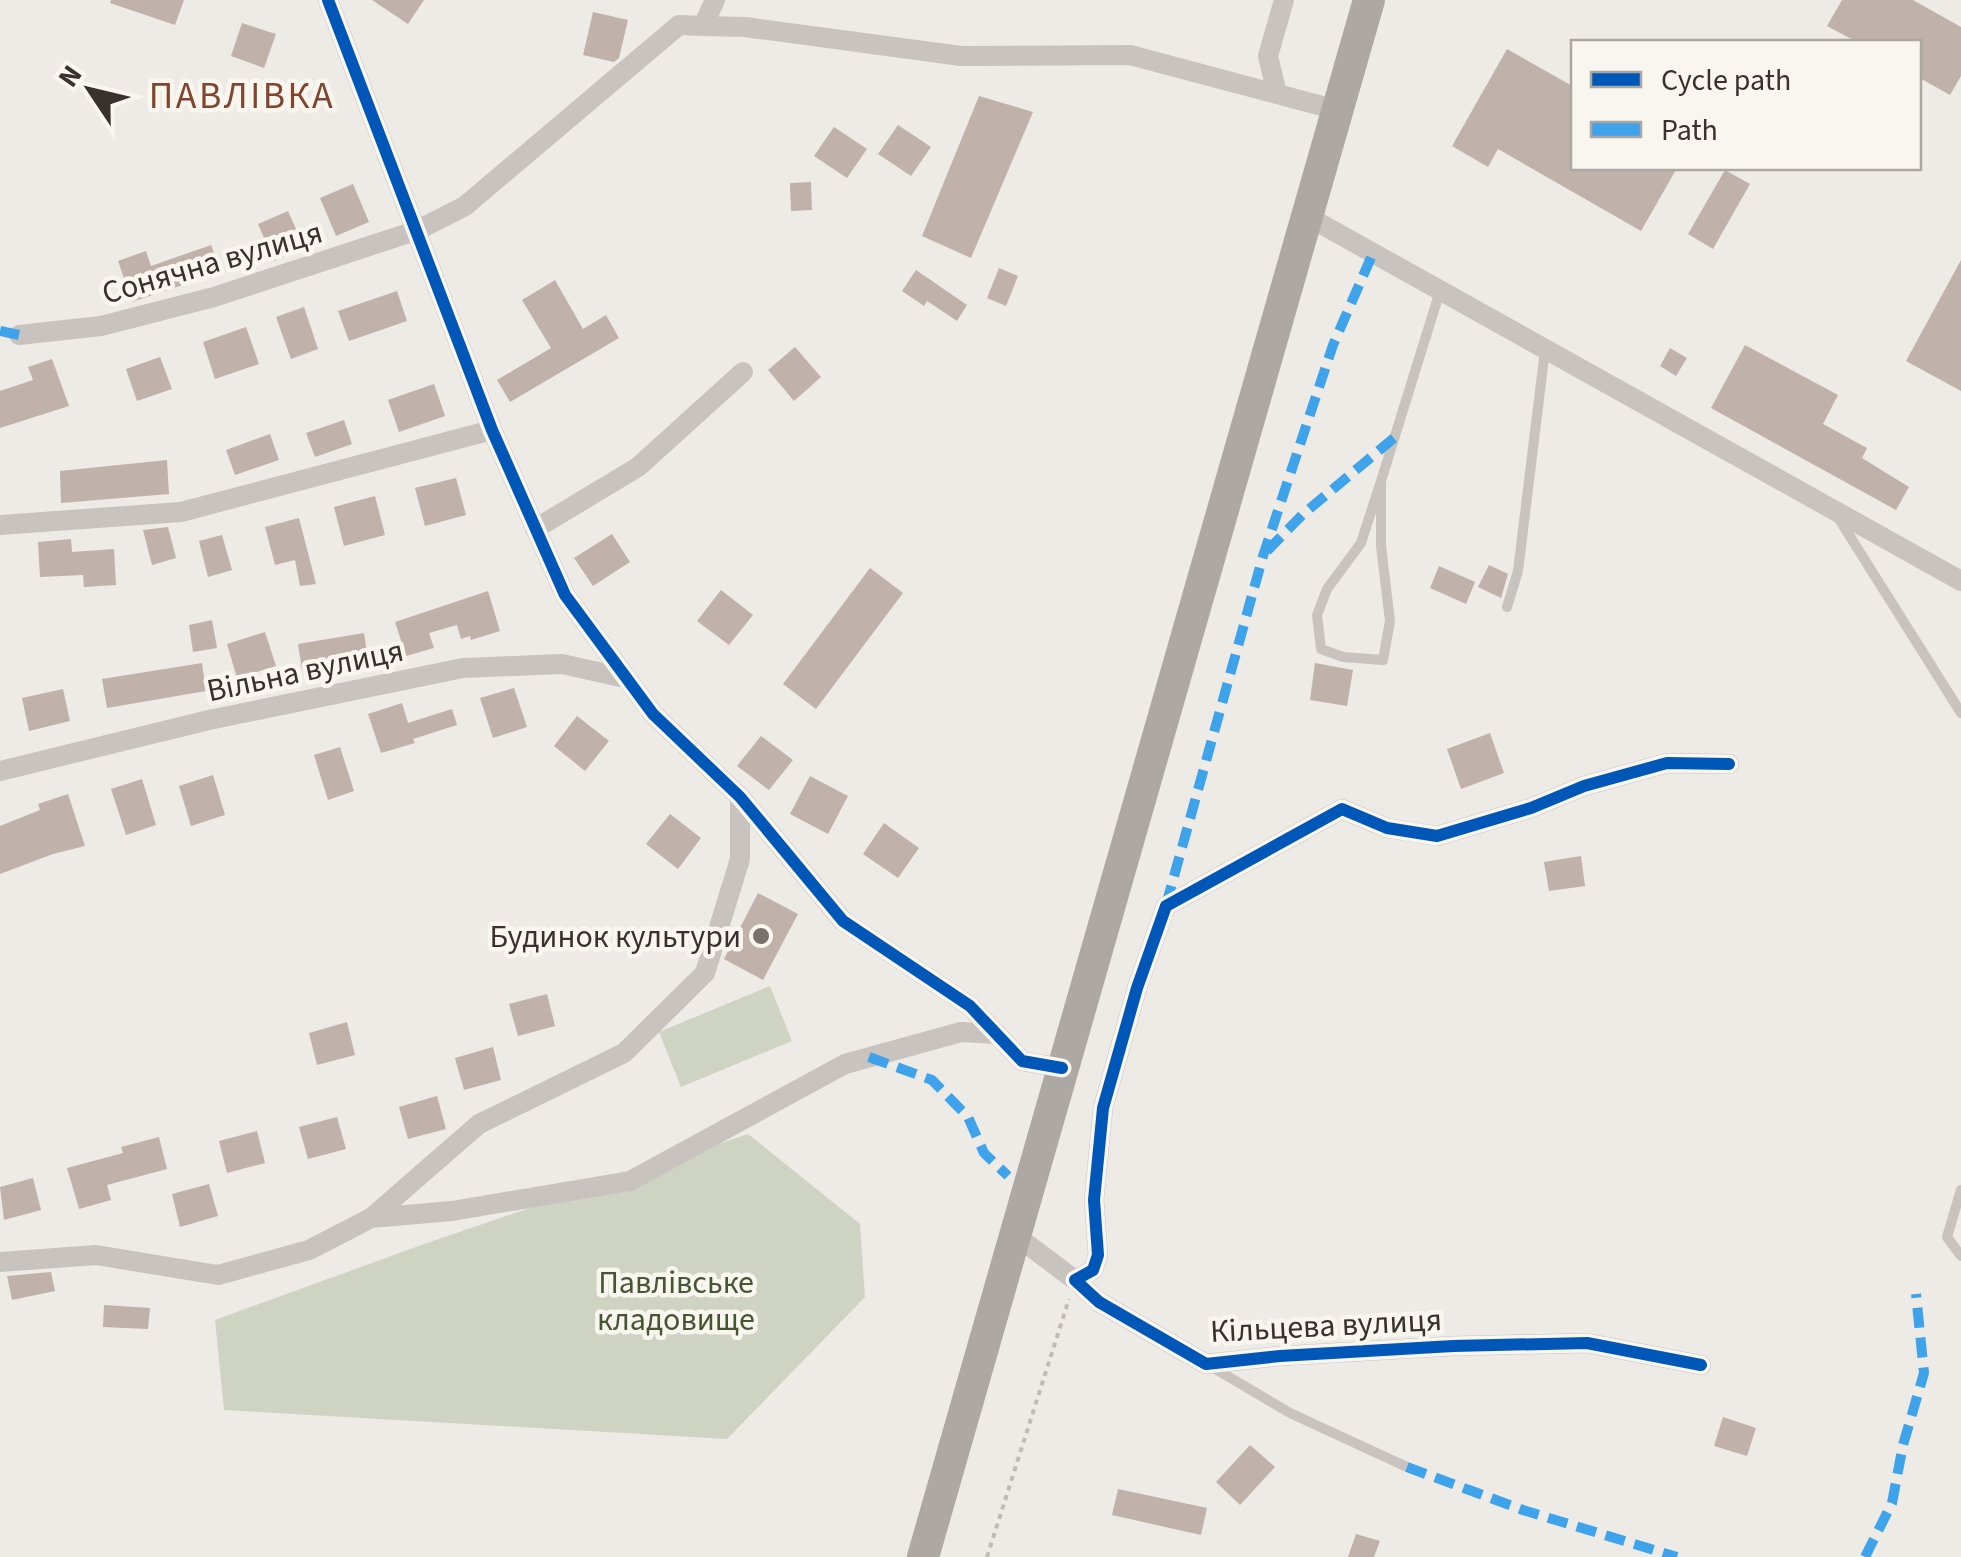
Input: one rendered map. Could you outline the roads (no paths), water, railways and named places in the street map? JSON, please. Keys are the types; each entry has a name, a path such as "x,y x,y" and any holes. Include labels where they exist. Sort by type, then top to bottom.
{"main road":[{"path":"923,1557 1369,0"}],"street":[{"path":"328,0 492,430 565,595 653,714 740,797 843,921 970,1006 1022,1061 1062,1068"},
{"path":"714,0 704,26 746,26 961,56 1130,55 1338,110"},
{"path":"1277,94 1268,56 1284,0"},
{"name":"Сонячна вулиця","path":"19,335 101,326 214,297 418,230 465,206 679,25 704,26"},
{"path":"1305,215 1961,581"},
{"path":"535,529 638,468 743,372"},
{"path":"0,525 181,512 492,430"},
{"name":"Вільна вулиця","path":"0,770 209,720 463,668 562,664 625,678"},
{"path":"1075,1280 1093,1270 1098,1255 1094,1200 1102,1108 1166,906 1342,809 1387,828 1437,836 1531,808 1584,786 1667,763 1730,764"},
{"path":"0,1262 96,1256 218,1275 309,1250 370,1218 479,1124 624,1052 706,973 740,860 740,797"},
{"path":"370,1218 452,1211 630,1181 845,1064 962,1032 997,1034"},
{"name":"Кільцева вулиця","path":"1015,1235 1099,1302 1206,1364 1434,1347 1587,1343 1701,1365"}],"lane":[{"path":"1380,482 1381,546 1390,621 1383,660 1343,658 1321,649 1317,615 1328,589 1361,544 1380,482 1440,290"},
{"path":"1508,607 1518,571 1546,350"},
{"path":"1833,510 1961,713"},
{"path":"1961,1190 1947,1237 1961,1256"},
{"path":"1206,1364 1290,1413 1407,1467"}],"place":[{"name":"Будинок культури","path":"761,936"}],"district":[{"name":"ПАВЛІВКА","path":"242,95"}],"park label":[{"name":"Павлівське кладовище","path":"676,1300"}]}
